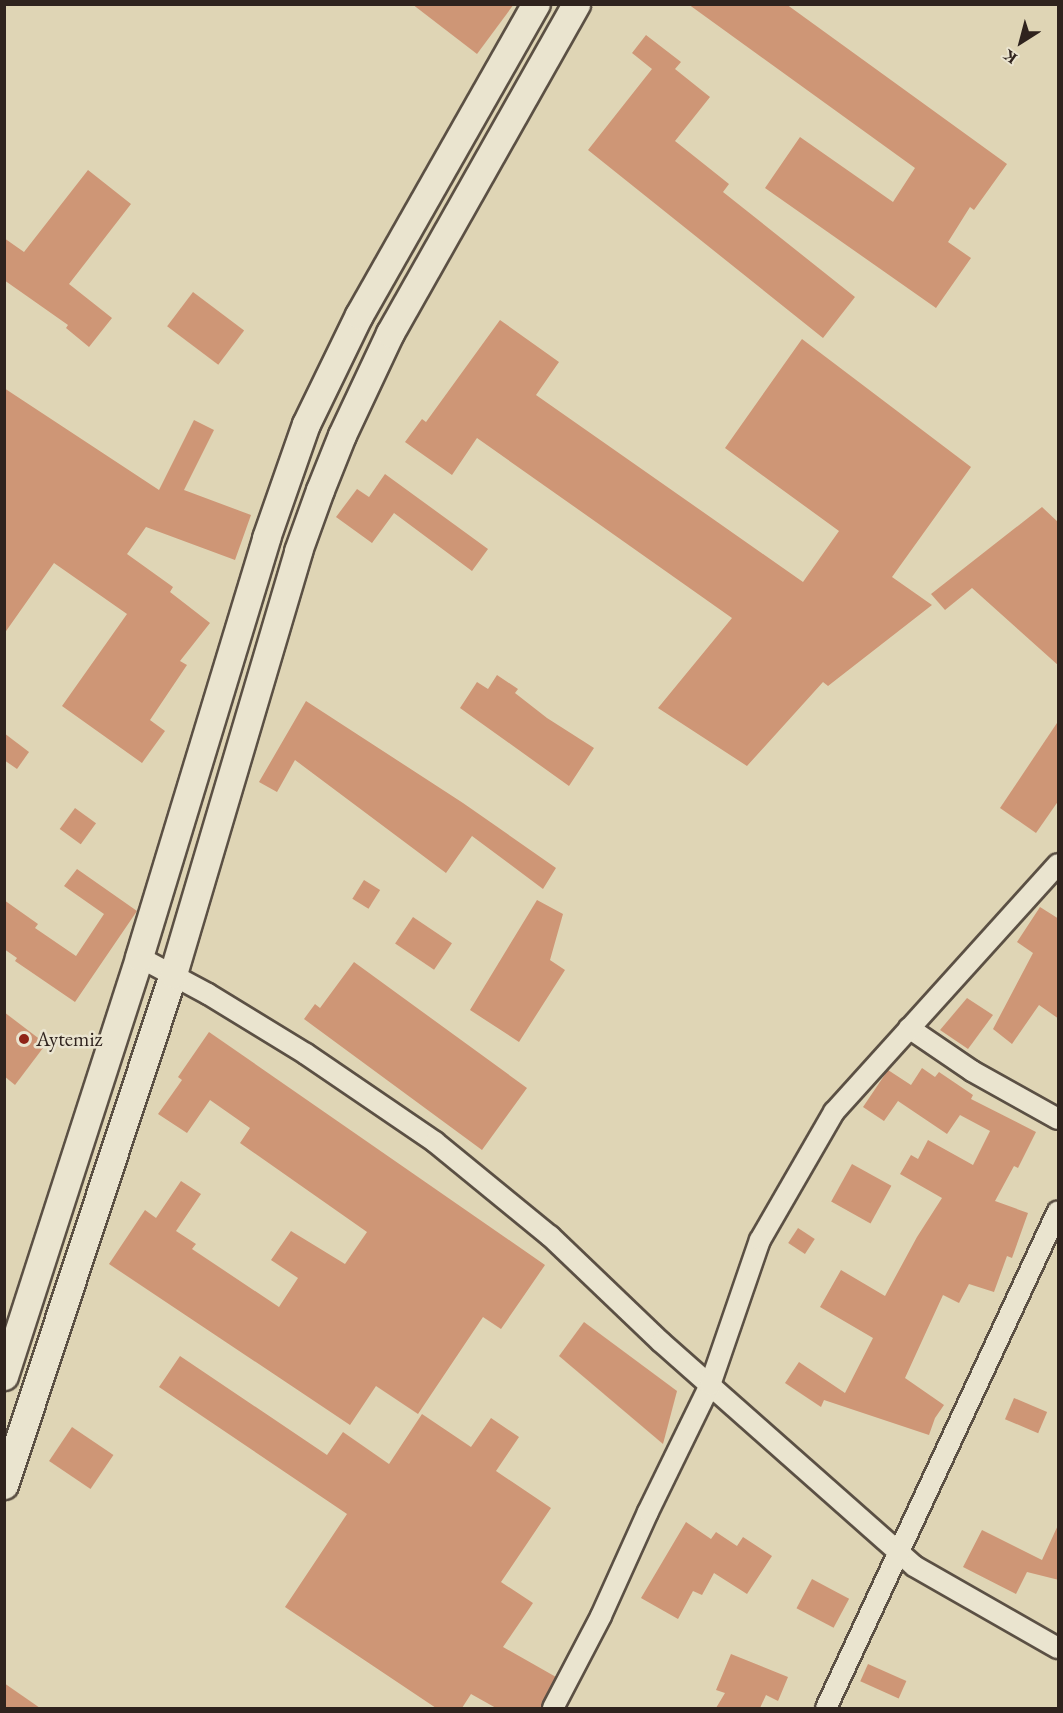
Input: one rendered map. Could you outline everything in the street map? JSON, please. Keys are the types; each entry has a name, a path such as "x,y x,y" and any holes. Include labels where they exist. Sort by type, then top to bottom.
{"main road":[{"path":"4,1376 139,957 266,538 306,424 359,315 536,4"},
{"path":"4,1485 174,974 298,551 342,435 390,333 576,4"}],"street":[{"path":"553,1708 602,1616 710,1385 760,1240 834,1112 1059,864"},
{"path":"139,957 174,974 306,1054 435,1142 550,1236 661,1342 914,1566 1059,1648"},
{"path":"909,1028 972,1071 1059,1119"},
{"path":"826,1708 1059,1211"}],"building":[{"path":"412,4 514,4 477,54"},
{"path":"688,4 786,4 1007,164 974,210 970,207 948,242 971,258 936,308 765,188 800,137 893,202 915,168"},
{"path":"646,35 681,62 675,69 710,97 675,141 729,184 723,192 855,297 823,338 588,150 652,69 632,53"},
{"path":"88,170 131,204 69,284 112,318 89,347 66,328 68,325 4,280 4,238 24,252"},
{"path":"193,292 244,331 218,365 167,326"},
{"path":"500,320 559,362 536,395 803,582 839,531 725,448 802,339 971,467 892,577 932,605 828,686 823,682 747,766 658,708 732,618 477,438 452,475 405,442 422,419 426,422"},
{"path":"4,388 159,490 194,420 214,430 184,490 251,515 235,560 146,527 127,554 173,587 170,592 210,623 180,661 187,665 150,720 165,731 142,763 62,706 127,614 54,563 4,634"},
{"path":"385,474 488,549 472,571 394,513 372,543 336,517 357,489 369,497"},
{"path":"1042,507 1059,523 1059,666 972,588 945,610 931,594"},
{"path":"497,675 518,689 515,693 547,718 594,748 569,786 460,708 477,682 488,689"},
{"path":"306,701 463,803 556,868 543,889 472,836 446,873 295,760 277,792 259,782"},
{"path":"1059,720 1059,800 1036,833 1000,808"},
{"path":"4,733 29,752 17,769 4,760"},
{"path":"75,808 96,823 81,844 60,829"},
{"path":"77,869 137,911 75,1002 15,961 17,958 4,949 4,900 38,924 35,928 76,956 104,914 64,886"},
{"path":"364,880 380,890 368,909 352,899"},
{"path":"537,900 563,914 550,960 565,970 519,1042 470,1010"},
{"path":"1040,907 1059,919 1059,1019 1039,1005 1012,1044 993,1029 1033,953 1017,942"},
{"path":"413,917 452,943 434,970 395,944"},
{"path":"354,962 527,1088 482,1150 304,1019 315,1004 320,1008"},
{"path":"967,998 993,1015 968,1049 940,1030"},
{"path":"4,1012 46,1044 15,1085 4,1076"},
{"path":"209,1032 545,1265 501,1329 483,1317 418,1414 376,1386 350,1425 109,1264 145,1210 156,1218 181,1181 201,1194 176,1231 196,1244 192,1249 279,1307 298,1278 271,1260 291,1231 345,1264 367,1232 240,1143 250,1128 210,1100 187,1133 158,1114 182,1080 178,1077"},
{"path":"922,1068 935,1077 939,1072 973,1095 971,1099 1036,1132 1018,1168 1014,1166 995,1201 1028,1213 1012,1258 1007,1256 994,1292 969,1284 959,1303 943,1295 905,1378 944,1405 935,1418 929,1435 824,1400 821,1407 785,1383 799,1362 845,1393 873,1338 820,1307 841,1270 885,1296 917,1237 942,1198 900,1174 911,1155 918,1159 928,1140 973,1165 990,1131 960,1115 947,1134 898,1101 884,1121 863,1107 888,1070 911,1085"},
{"path":"852,1164 891,1186 871,1223 831,1202"},
{"path":"798,1228 815,1239 805,1254 788,1243"},
{"path":"584,1322 677,1391 663,1444 559,1356"},
{"path":"180,1356 327,1455 343,1432 389,1464 422,1414 471,1447 491,1418 519,1437 496,1471 551,1508 501,1582 533,1603 503,1647 556,1677 541,1708 496,1708 471,1694 462,1708 436,1708 285,1607 347,1514 159,1387"},
{"path":"1014,1398 1047,1412 1038,1433 1005,1419"},
{"path":"72,1427 113,1455 91,1489 49,1461"},
{"path":"686,1522 711,1539 716,1532 737,1546 743,1537 772,1556 747,1594 714,1573 702,1595 693,1591 678,1619 641,1598"},
{"path":"1059,1523 1059,1580 1027,1572 1016,1594 963,1567 982,1530 1042,1560"},
{"path":"812,1579 849,1599 834,1628 797,1608"},
{"path":"731,1654 788,1677 778,1701 766,1695 760,1708 716,1708 725,1693 716,1690"},
{"path":"868,1664 906,1681 899,1698 860,1681"},
{"path":"4,1683 40,1708 4,1708"}],"place":[{"name":"Aytemiz","path":"24,1039"}]}
